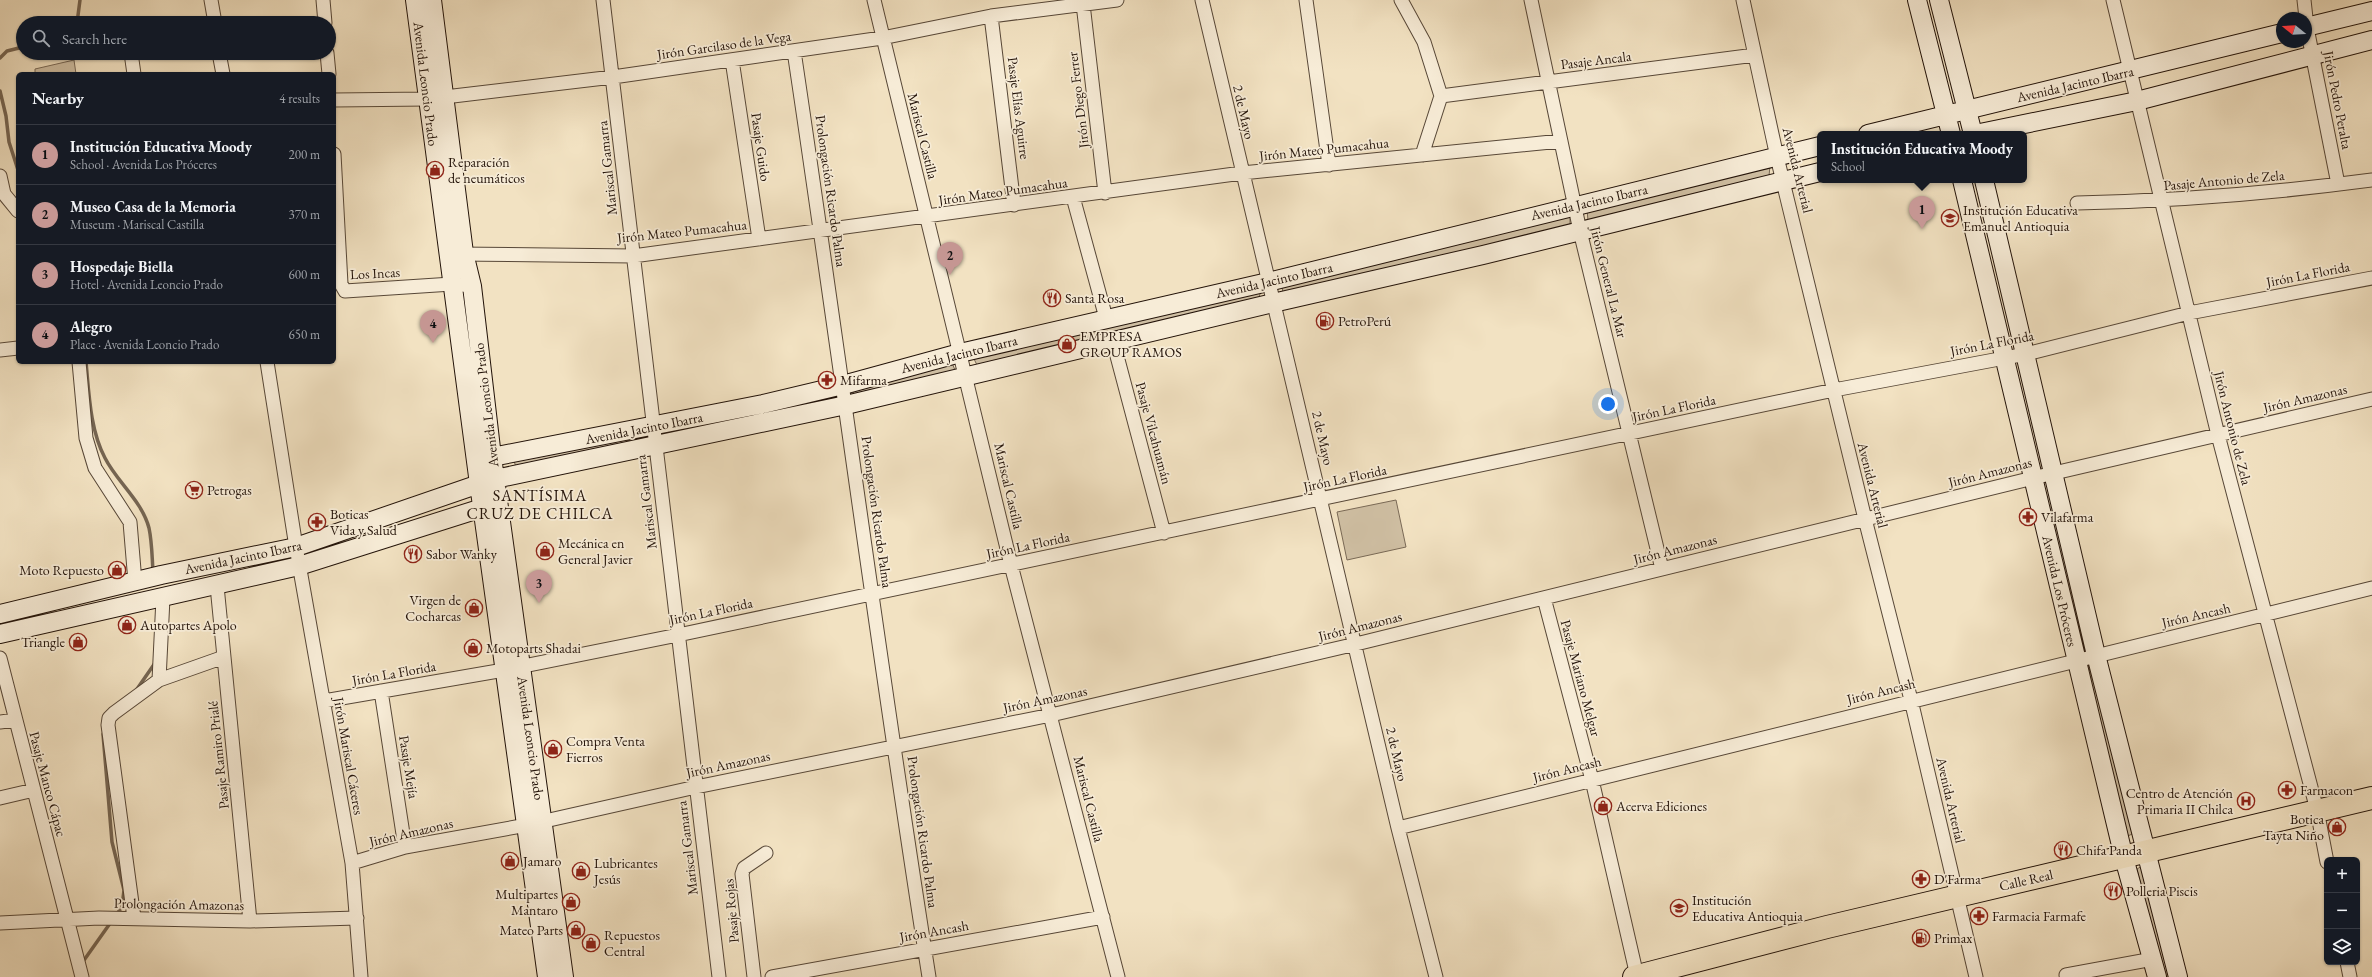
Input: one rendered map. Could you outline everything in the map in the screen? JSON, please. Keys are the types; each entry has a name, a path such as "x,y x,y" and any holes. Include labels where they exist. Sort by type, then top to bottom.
{"highway":[{"name":"Calle Real","path":"1635,977 1827,927 2124,858 2317,810 2372,798"}],"street":[{"path":"211,0 214,16"},
{"path":"323,0 324,16"},
{"name":"Avenida Leoncio Prado","path":"415,0 437,98"},
{"name":"Avenida Leoncio Prado","path":"432,0 437,98 456,254 452,284 487,482 535,823 564,977"},
{"name":"Mariscal Gamarra","path":"603,0 719,977"},
{"name":"Mariscal Castilla","path":"874,0 1011,565 1118,977"},
{"name":"Jirón Garcilaso de la Vega","path":"336,100 437,98 613,77 882,38 991,16 1117,0"},
{"name":"2 de Mayo","path":"1202,0 1242,174 1356,644 1398,828 1436,977"},
{"path":"1306,0 1329,165"},
{"path":"1401,0 1424,42 1441,96 1422,155"},
{"name":"Jirón General La Mar","path":"1531,0 1574,205 1662,569"},
{"name":"Avenida Arterial","path":"1743,0 1777,157 1865,519 1911,700 1976,977"},
{"path":"1917,0 1950,131"},
{"path":"1939,0 1966,110 1973,131"},
{"name":"Jirón Antonio de Zela","path":"2113,0 2218,435 2317,810 2326,857"},
{"path":"2304,0 2305,12"},
{"name":"Jirón Diego Ferrer","path":"1083,4 1105,193"},
{"path":"2312,26 2372,11"},
{"name":"Pasaje Elías Aguirre","path":"991,16 1014,205"},
{"name":"Avenida Jacinto Ibarra","path":"1880,131 2276,35"},
{"name":"Avenida Jacinto Ibarra","path":"1989,131 2137,101 2313,54 2372,40"},
{"name":"Jirón Pedro Peralta","path":"2311,48 2338,184"},
{"name":"Prolongación Ricardo Palma","path":"794,51 895,747 910,863 929,977"},
{"name":"Pasaje Ancala","path":"1441,96 1755,56"},
{"path":"132,60 134,72"},
{"path":"221,60 223,72"},
{"path":"328,60 329,72"},
{"name":"Pasaje Guido","path":"732,60 759,239"},
{"name":"Jirón Mateo Pumacahua","path":"456,254 633,256 1073,198 1242,174 1561,141"},
{"name":"Avenida Jacinto Ibarra","path":"492,457 653,426 843,385 960,353 1106,318 1268,282 1574,205 1817,147"},
{"name":"Avenida Jacinto Ibarra","path":"0,614 161,575 296,547 487,482 846,405 966,375 1273,303 1374,281 1817,173"},
{"path":"0,176 4,194 16,209"},
{"name":"Pasaje Antonio de Zela","path":"2077,203 2162,202 2262,194 2372,180"},
{"name":"Avenida Los Próceres","path":"1963,183 2124,858 2157,977"},
{"name":"Avenida Los Próceres","path":"1985,183 2096,655 2148,852 2178,977"},
{"name":"Los Incas","path":"336,188 342,288 345,291 452,284 472,286"},
{"path":"1073,198 1106,318"},
{"name":"Avenida Leoncio Prado","path":"456,254 472,286 492,457"},
{"path":"1369,257 1374,281"},
{"name":"Jirón La Florida","path":"324,701 512,668 678,635 1629,435 1834,390 2026,354 2189,313 2372,278"},
{"name":"Pasaje Vilcahuamán","path":"1113,341 1164,533"},
{"path":"0,350 16,348"},
{"path":"79,364 86,438 95,468 130,522 137,582"},
{"name":"Jirón Mariscal Cáceres","path":"267,364 299,566 352,863 361,977"},
{"name":"Jirón Amazonas","path":"352,863 406,847 535,823 696,787 1051,715 1356,644 2033,478 2372,399"},
{"path":"487,482 492,457"},
{"name":"Avenida Leoncio Prado","path":"487,482 482,508 512,668"},
{"name":"Avenida Jacinto Ibarra","path":"0,634 160,599 299,566 482,508"},
{"name":"Pasaje Ramiro Prialé","path":"217,586 250,921"},
{"name":"Jirón Ancash","path":"1398,828 1911,700 2372,588"},
{"name":"Pasaje Mariano Melgar","path":"1544,598 1592,780 1635,977"},
{"path":"159,680 160,599"},
{"path":"132,918 108,725 109,718 159,680 224,657"},
{"name":"Pasaje Manco Cápac","path":"0,658 82,977"},
{"name":"Pasaje Mejía","path":"381,691 406,847"},
{"path":"0,722 15,720"},
{"path":"0,798 34,790"},
{"name":"Avenida Leoncio Prado","path":"535,823 548,977"},
{"name":"Pasaje Rojas","path":"754,977 742,874 744,868 766,853"},
{"name":"Jirón Ancash","path":"772,977 1103,917"},
{"name":"Prolongación Amazonas","path":"0,923 67,918 250,921 357,918"},
{"path":"2066,975 2153,960"},
{"path":"2348,965 2350,977"}],"shaded area":[{"path":"74,60 76,72 35,72 35,69"},
{"path":"1770,166 1769,176 1588,221 1587,209"},
{"path":"1570,216 1570,227 1283,296 1282,284"},
{"path":"1261,291 1258,300 979,369 974,359"},
{"path":"952,363 955,370 854,400 853,389"},
{"path":"640,435 643,445 516,467 513,458"},
{"path":"1396,500 1406,547 1347,560 1337,512"},
{"path":"2092,666 2134,833 2128,836 2088,672"},
{"path":"2142,866 2169,977 2163,977 2137,869"}],"waterway":[{"path":"78,16 80,0"},
{"path":"0,58 7,51 16,49"},
{"path":"0,91 6,116 9,142 16,164"},
{"path":"86,364 89,399 96,436 110,467 135,500 146,518 151,539 153,571"},
{"path":"137,689 155,663"},
{"path":"103,734 112,842 124,890 122,907 116,915"},
{"path":"82,963 111,922"}],"place":[{"name":"Reparación de neumáticos","path":"435,170"},
{"name":"Institución Educativa Emanuel Antioquia","path":"1950,218"},
{"name":"Institución Educativa Moody","path":"1922,229"},
{"name":"Museo Casa de la Memoria","path":"950,275"},
{"name":"Santa Rosa","path":"1052,298"},
{"name":"PetroPerú","path":"1325,321"},
{"name":"Alegro","path":"433,343"},
{"name":"EMPRESA GROUP RAMOS","path":"1067,344"},
{"name":"Mifarma","path":"827,380"},
{"name":"Petrogas","path":"194,490"},
{"name":"Vilafarma","path":"2028,517"},
{"name":"Boticas Vida y Salud","path":"317,522"},
{"name":"Mecánica en General Javier","path":"545,551"},
{"name":"Sabor Wanky","path":"413,554"},
{"name":"Moto Repuesto","path":"117,570"},
{"name":"Hospedaje Biella","path":"539,603"},
{"name":"Virgen de Cocharcas","path":"474,608"},
{"name":"Autopartes Apolo","path":"127,625"},
{"name":"Triangle","path":"78,642"},
{"name":"Motoparts Shadai","path":"473,648"},
{"name":"Compra Venta Fierros","path":"553,749"},
{"name":"Farmacon","path":"2287,790"},
{"name":"Centro de Atención Primaria II Chilca","path":"2246,801"},
{"name":"Acerva Ediciones","path":"1603,806"},
{"name":"Botica Tayta Niño","path":"2337,827"},
{"name":"Chifa Panda","path":"2063,850"},
{"name":"Jamaro","path":"510,861"},
{"name":"Lubricantes Jesús","path":"581,871"},
{"name":"D'Farma","path":"1921,879"},
{"name":"Polleria Piscis","path":"2113,891"},
{"name":"Multipartes Mantaro","path":"571,902"},
{"name":"Institución Educativa Antioquia","path":"1679,908"},
{"name":"Farmacia Farmafe","path":"1979,916"},
{"name":"Mateo Parts","path":"576,930"},
{"name":"Primax","path":"1921,938"},
{"name":"Repuestos Central","path":"591,943"}],"district":[{"name":"SANTÍSIMA CRUZ DE CHILCA","path":"540,504"}]}
